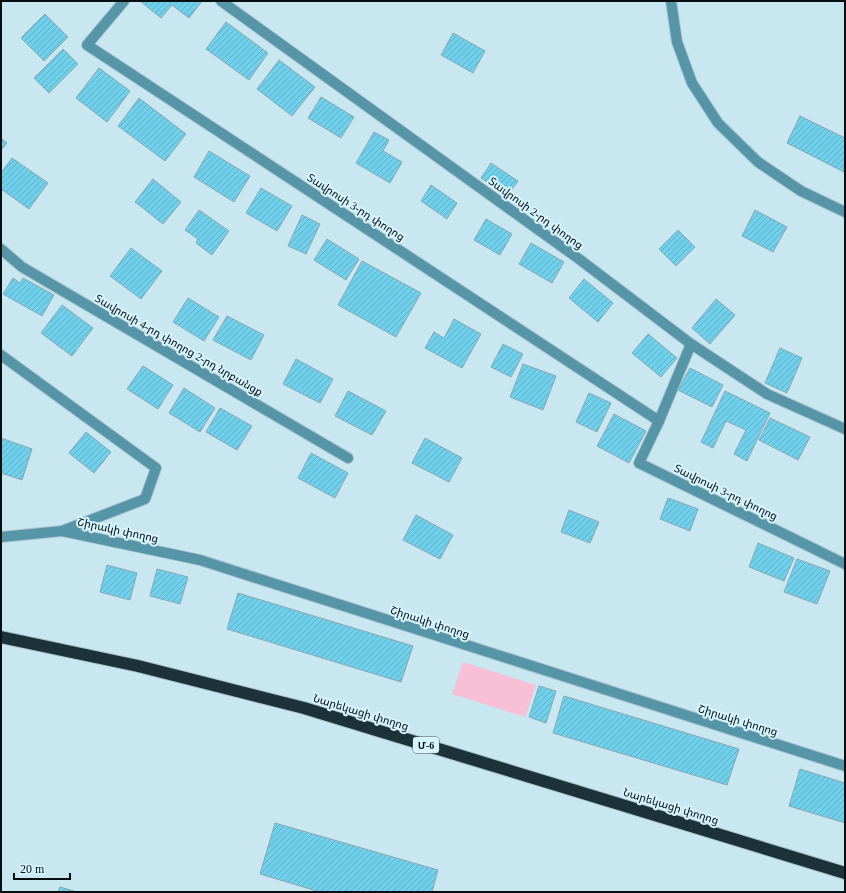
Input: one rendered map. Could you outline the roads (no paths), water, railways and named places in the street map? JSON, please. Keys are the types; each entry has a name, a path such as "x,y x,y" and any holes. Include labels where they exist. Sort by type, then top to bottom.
{"highway":[{"name":"Նարեկացի փողոց","path":"1,637 138,666 304,708 845,874"}],"street":[{"name":"Տավրոսի 3-րդ փողոց","path":"124,1 87,45 659,421"},
{"name":"Տավրոսի 2-րդ փողոց","path":"221,1 580,259 691,344 767,394 845,429"},
{"path":"671,1 677,42 692,84 718,123 758,162 800,191 845,212"},
{"name":"Տավրոսի 4-րդ փողոց 2-րդ նրբանցք","path":"1,249 22,267 348,458"},
{"name":"Տավրոսի 3-րդ փողոց","path":"691,344 659,421 639,463 845,564"},
{"path":"1,355 156,468 145,499 62,531"},
{"name":"Շիրակի փողոց","path":"1,537 62,531 200,560 845,766"}]}
